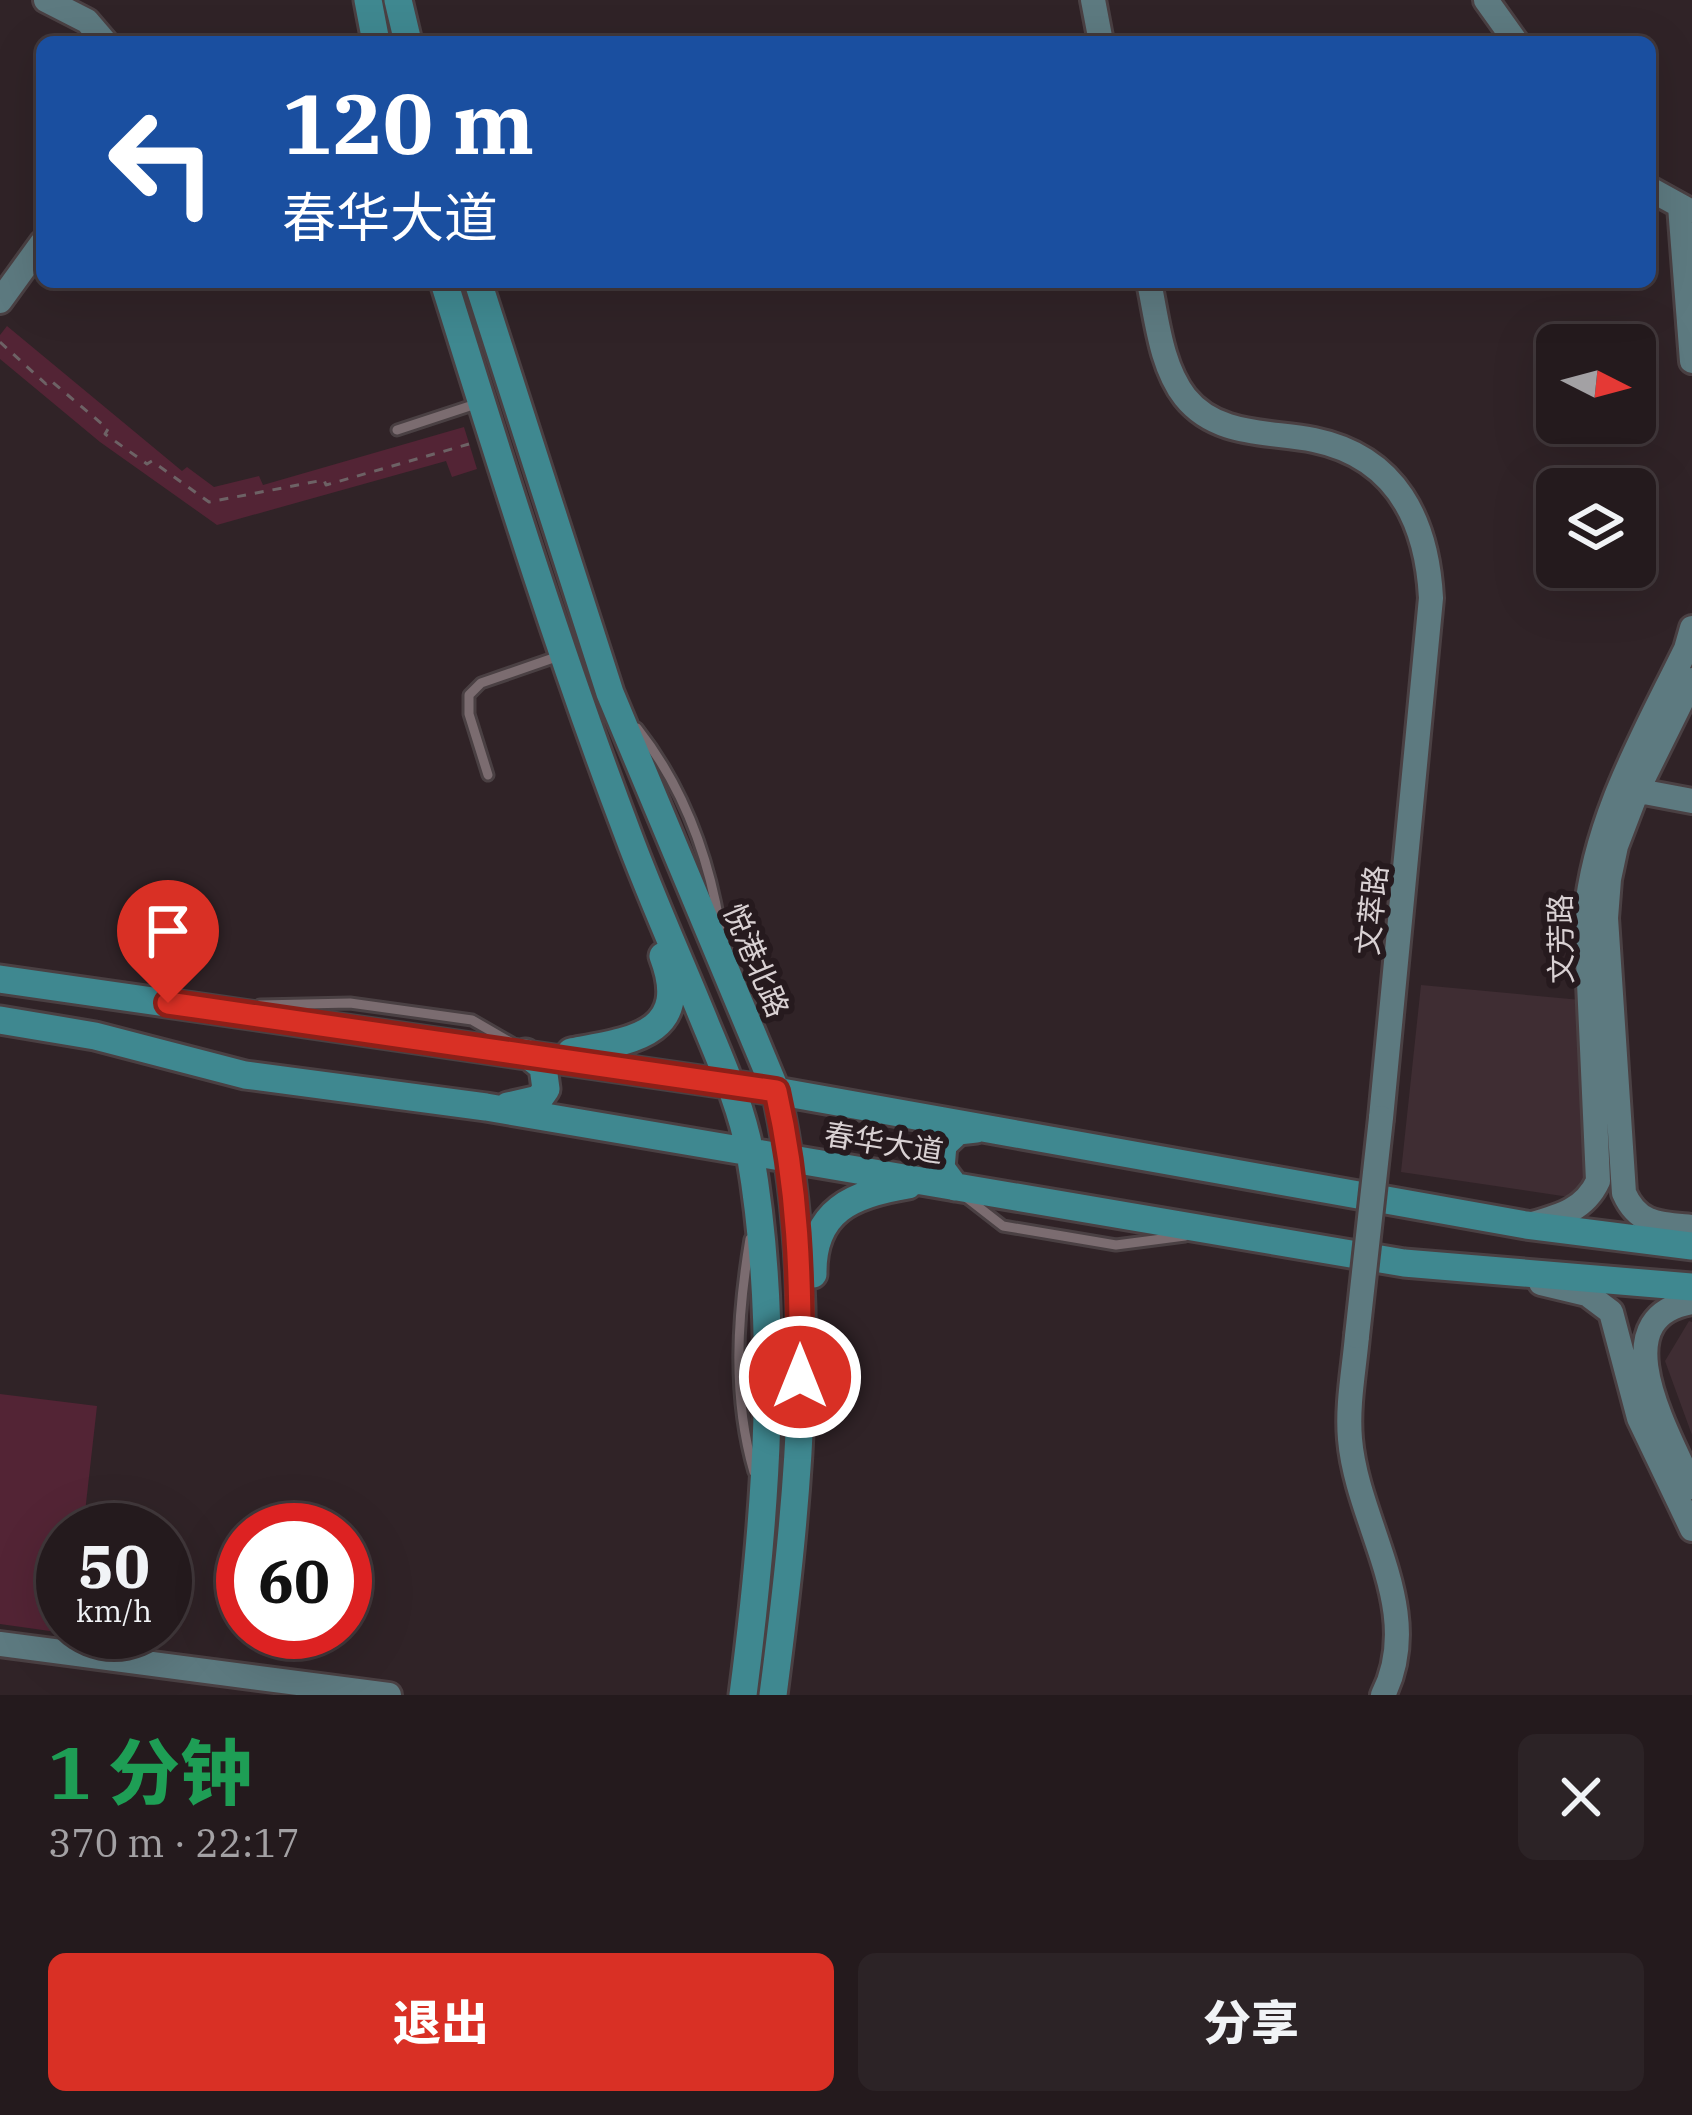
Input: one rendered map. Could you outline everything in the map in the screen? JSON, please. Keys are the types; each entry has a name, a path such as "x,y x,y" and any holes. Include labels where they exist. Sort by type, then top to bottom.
{"main road":[{"path":"368,0 375,36"},
{"path":"398,0 407,36"},
{"path":"446,288 562,655 629,838 730,1084 749,1150 766,1336 763,1504 743,1695"},
{"name":"悦港北路","path":"480,288 610,693 776,1091 792,1160 800,1245 800,1420 773,1695"},
{"path":"486,1106 524,1105 539,1099 547,1076 538,1054 633,1040 660,1023 669,1008 670,975 641,898 629,838"},
{"name":"春华大道","path":"0,980 776,1091 1526,1225 1692,1246"},
{"name":"春华大道","path":"0,1021 95,1036 244,1075 486,1106 1404,1263 1692,1287"},
{"path":"955,1187 941,1168 943,1145 958,1131 986,1128"},
{"path":"800,1420 814,1356 813,1261 825,1220 862,1196 923,1182"}],"street":[{"path":"46,0 87,21 99,36"},
{"path":"1093,0 1100,36"},
{"path":"1486,0 1512,36"},
{"path":"1656,193 1686,209 1692,361"},
{"path":"0,301 36,251"},
{"name":"文萃路","path":"1150,288 1169,368 1185,396 1207,417 1232,429 1319,441 1345,450 1396,486 1423,534 1431,598 1350,1404 1350,1442 1394,1600 1395,1658 1383,1695"},
{"name":"文芳路","path":"1692,628 1628,789 1606,918 1622,1178 1636,1214 1647,1222 1692,1227"},
{"name":"文芳路","path":"1526,1225 1579,1206 1598,1181 1586,916 1598,840 1692,680"},
{"path":"1628,789 1692,801"},
{"path":"1486,1270 1587,1294 1611,1312 1639,1418 1692,1529"},
{"path":"1692,1302 1665,1310 1652,1322 1644,1340 1644,1356 1659,1412 1692,1487"},
{"path":"0,1645 389,1695"}],"lane":[{"path":"397,430 481,402"},
{"path":"488,775 469,714 469,694 482,683 562,655"}],"path":[{"path":"0,342 46,384 50,380 109,429 105,434 209,502 324,480 326,485 476,441"}],"shaded area":[{"path":"7,326 182,471 187,467 214,487 259,476 263,485 464,427 477,469 452,477 446,461 217,525 100,442 0,359 0,335"},
{"path":"1421,985 1581,1000 1590,1175 1569,1197 1401,1172"},
{"path":"1692,1322 1692,1435 1665,1361"},
{"path":"0,1394 97,1406 86,1503 36,1503 36,1629 0,1624"}],"route":[{"path":"168,1003 776,1091 792,1160 800,1245 800,1377"}]}
